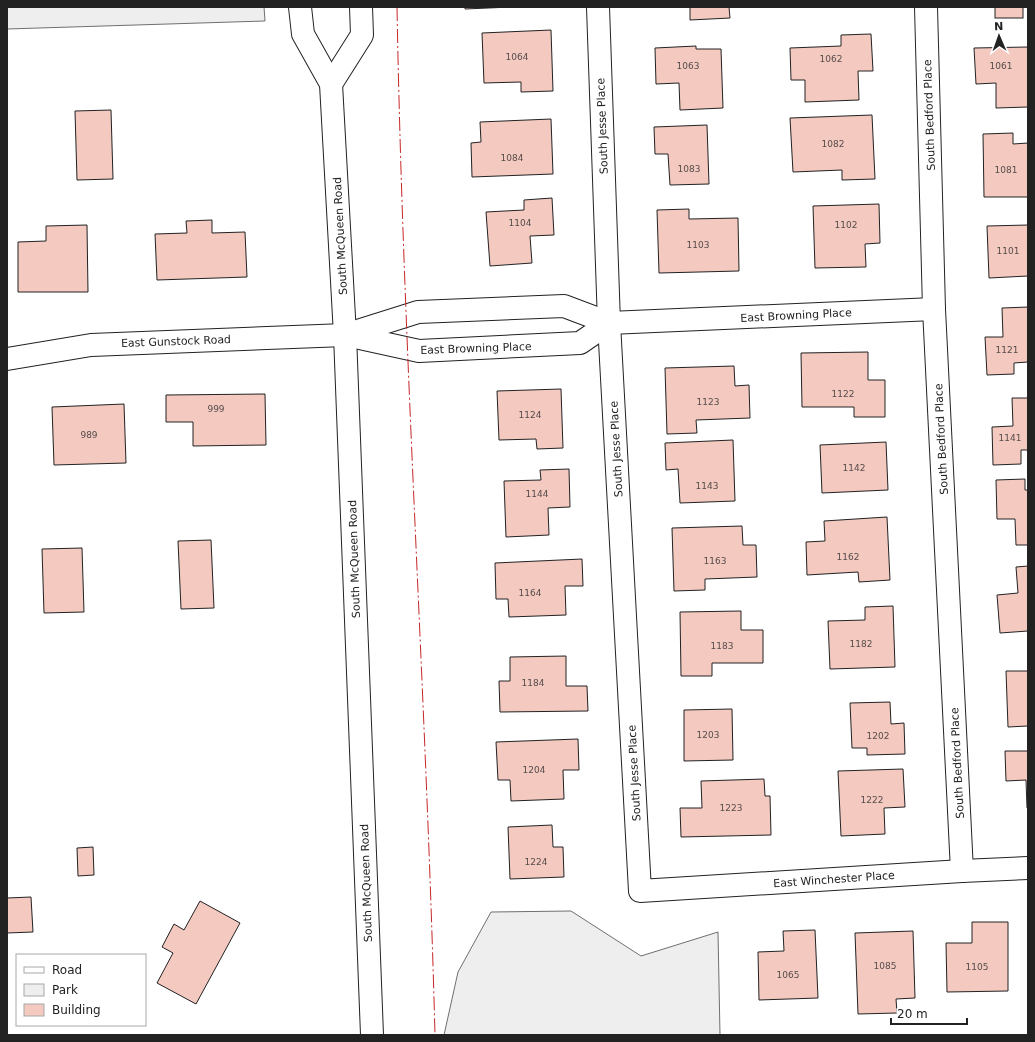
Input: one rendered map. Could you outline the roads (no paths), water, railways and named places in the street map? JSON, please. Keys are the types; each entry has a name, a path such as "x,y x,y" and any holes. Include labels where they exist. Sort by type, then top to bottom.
{"street":[{"name":"South McQueen Road","path":"300,7 303,34 332,84 345,335 372,1035"},
{"path":"332,84 362,35 361,7"},
{"name":"South Jesse Place","path":"598,7 609,323 640,891"},
{"name":"South Bedford Place","path":"926,7 934,309 962,871"},
{"name":"East Browning Place","path":"345,335 418,312 564,306 609,323 934,309"},
{"name":"East Browning Place","path":"345,335 419,351 580,343 609,323"},
{"name":"East Gunstock Road","path":"7,359 91,345 345,335"},
{"name":"East Winchester Place","path":"640,891 1028,868"}]}
